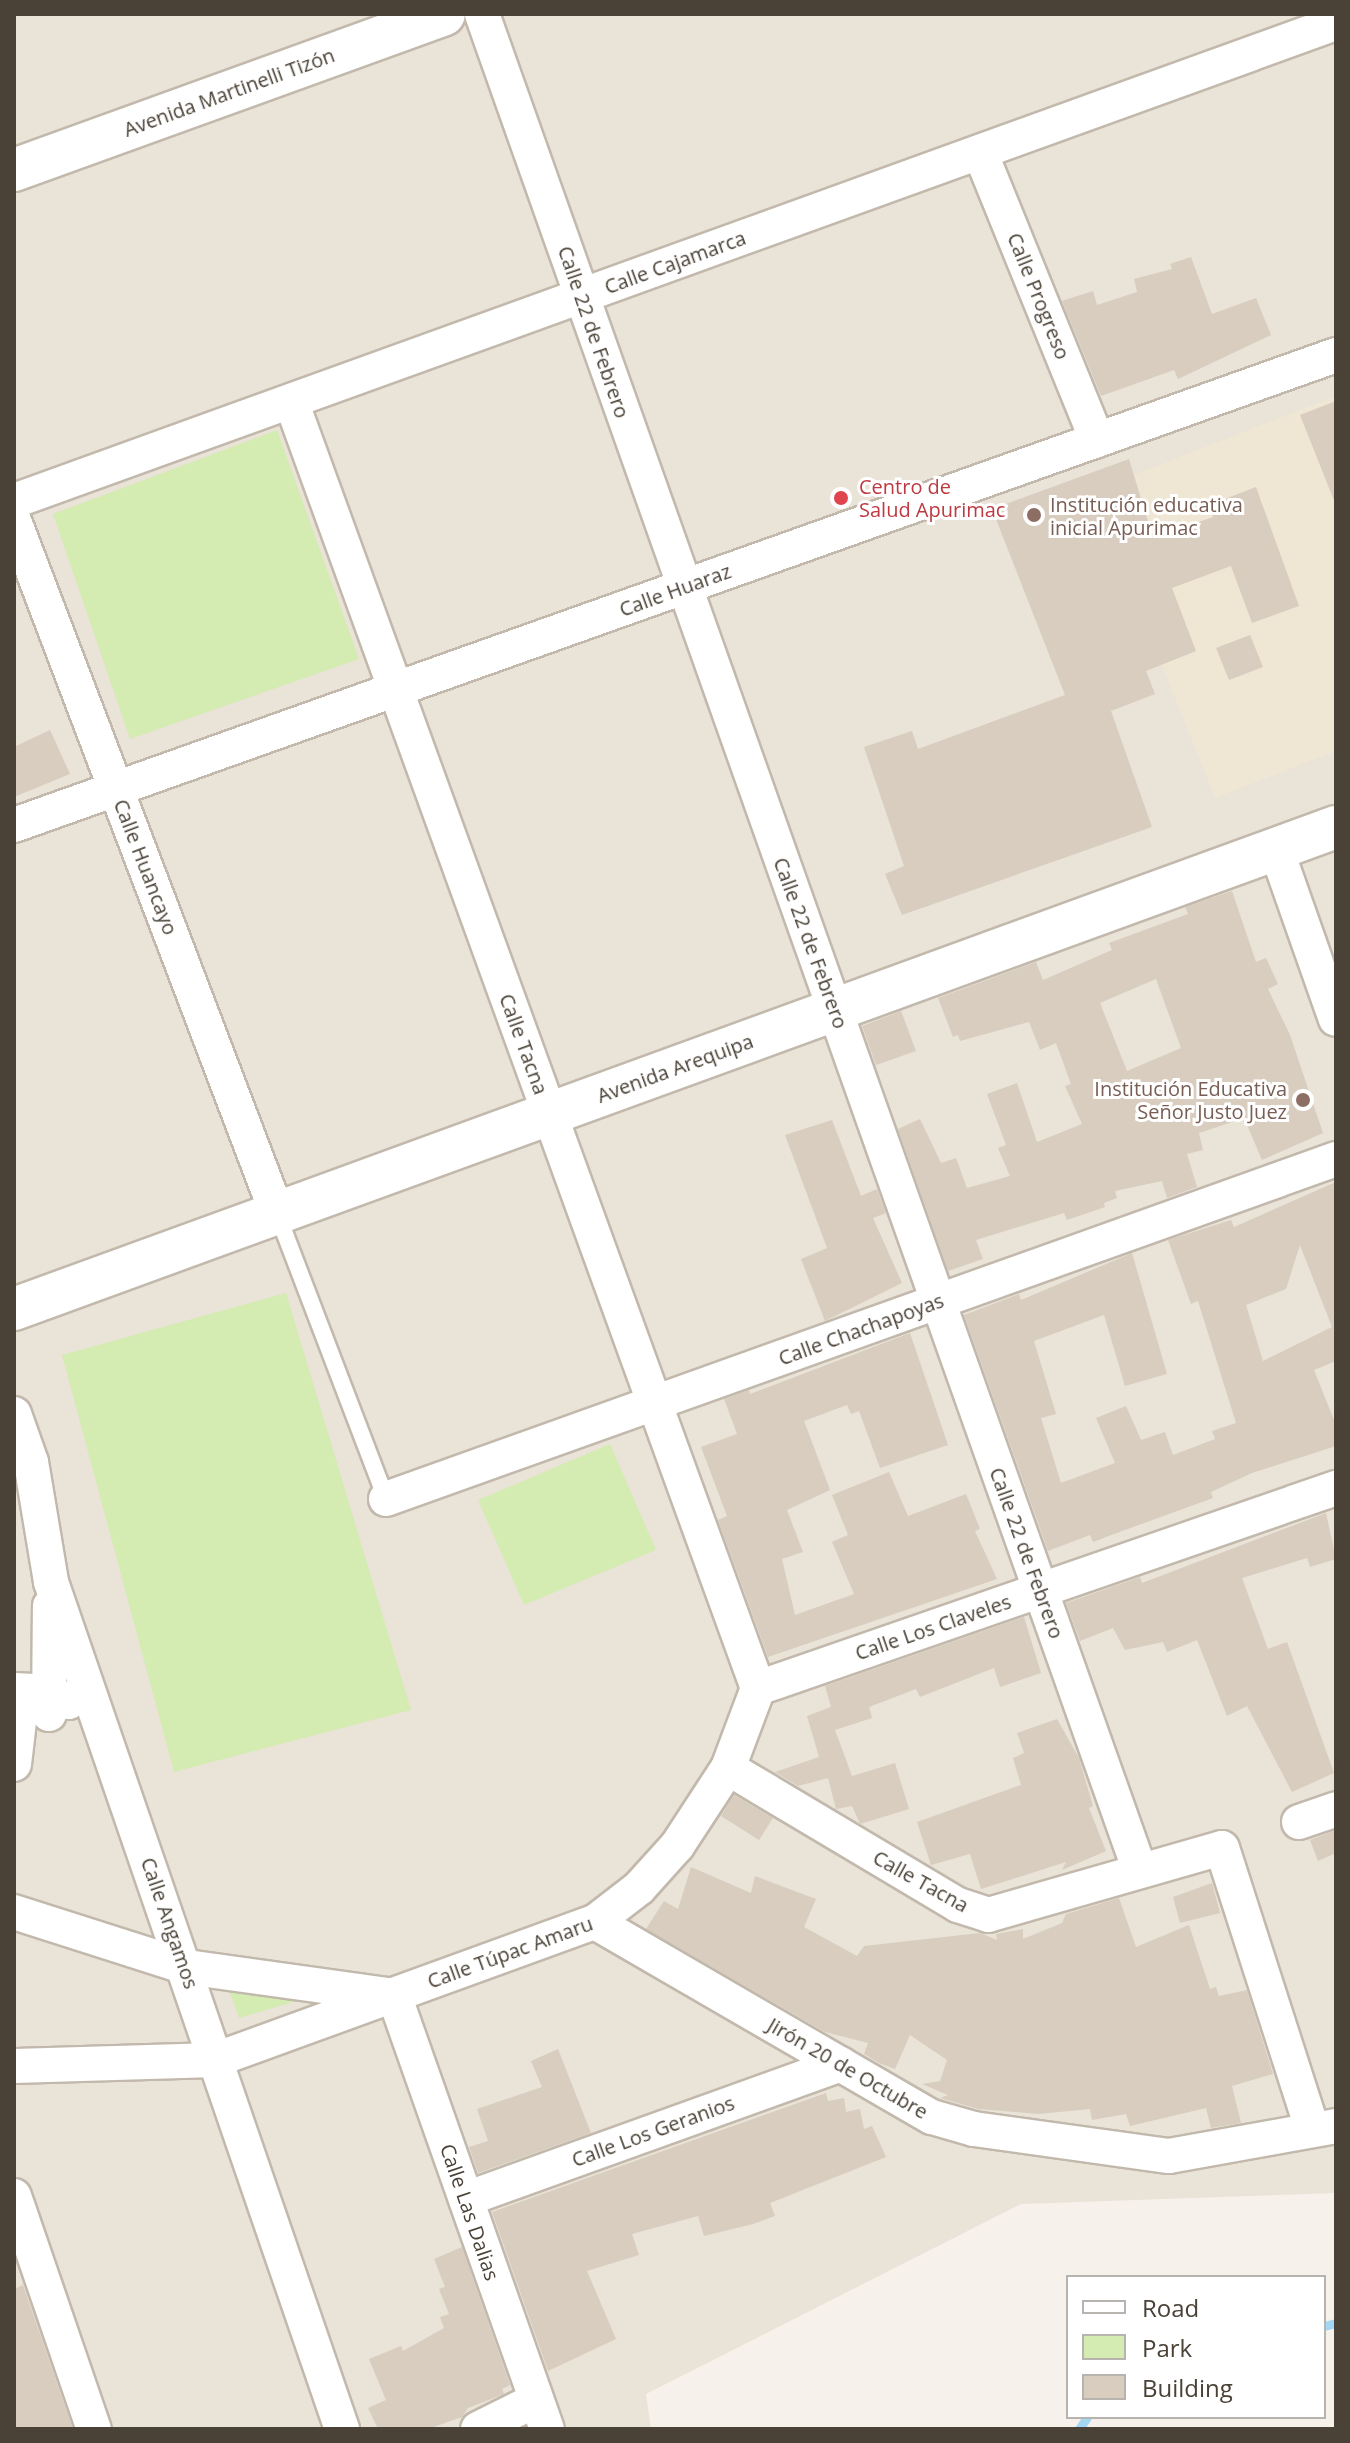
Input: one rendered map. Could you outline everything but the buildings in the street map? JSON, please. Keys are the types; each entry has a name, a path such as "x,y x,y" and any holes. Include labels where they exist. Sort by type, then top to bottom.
{"street":[{"name":"Avenida Martinelli Tizón","path":"14,170 444,14"},
{"name":"Calle 22 de Febrero","path":"482,14 1140,1871"},
{"name":"Calle Cajamarca","path":"14,501 1336,23"},
{"name":"Calle Progreso","path":"980,152 1097,440"},
{"name":"Calle Huaraz","path":"14,825 1336,355"},
{"name":"Calle Tacna","path":"291,401 758,1688"},
{"name":"Calle Huancayo","path":"14,521 277,1213"},
{"name":"Avenida Arequipa","path":"14,1309 1336,827"},
{"path":"1276,849 1336,1019"},
{"name":"Calle Chachapoyas","path":"386,1499 1336,1159"},
{"name":"Calle Angamos","path":"14,1414 31,1462 51,1582 186,1967 342,2429"},
{"name":"Calle Los Claveles","path":"758,1688 1336,1488"},
{"path":"14,1764 29,1704 51,1582"},
{"name":"Calle Túpac Amaru","path":"14,1912 186,1967 394,1995 595,1922 639,1888 677,1846 728,1768 758,1688"},
{"path":"29,1704 98,1716"},
{"name":"Calle Tacna","path":"728,1768 958,1905 988,1915 1222,1848 1324,2128"},
{"path":"1299,1822 1336,1809"},
{"name":"Jirón 20 de Octubre","path":"595,1922 932,2117 974,2129 1169,2156 1324,2128"},
{"path":"14,2066 215,2060 394,1995"},
{"name":"Calle Las Dalias","path":"394,1995 542,2414"},
{"name":"Calle Los Geranios","path":"466,2199 840,2064"},
{"path":"14,2196 94,2429"},
{"path":"478,2429 542,2414"}],"lane":[{"path":"277,1213 386,1499"}],"shaded area":[{"path":"14,14 1336,14 1336,2193 1021,2204 646,2394 651,2429 14,2429"},
{"path":"1336,396 1336,751 1215,798 1092,491"}],"green space":[{"path":"277,430 359,659 130,739 53,514"},
{"path":"286,1293 411,1710 174,1772 62,1355"},
{"path":"610,1444 656,1550 524,1605 478,1500"},
{"path":"228,1987 317,1995 239,2018"}],"waterway":[{"path":"1326,2326 1336,2323"},
{"path":"1079,2429 1086,2419"}],"place":[{"name":"Centro de Salud Apurimac","path":"841,498"},
{"name":"Institución educativa inicial Apurimac","path":"1034,515"},
{"name":"Institución Educativa Señor Justo Juez","path":"1303,1100"}]}
